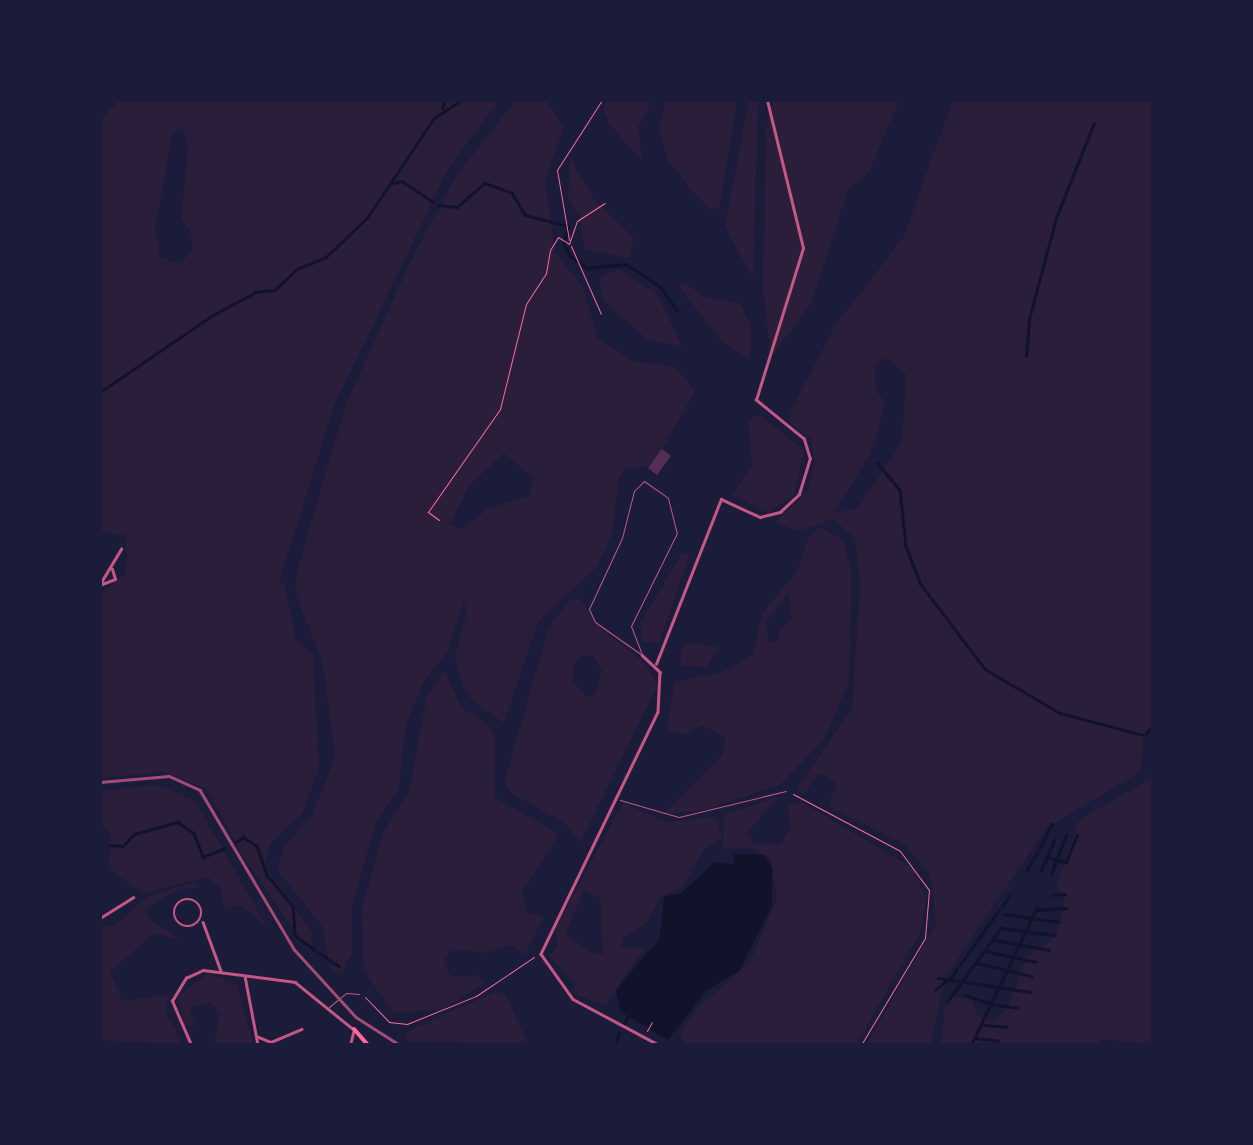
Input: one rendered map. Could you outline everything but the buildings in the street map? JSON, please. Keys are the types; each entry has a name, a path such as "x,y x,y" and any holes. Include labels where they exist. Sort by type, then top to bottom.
{"main road":[{"path":"354,1030 368,1045"}],"street":[{"path":"659,1045 573,999 541,954 660,707 656,664 720,500 760,517 780,512 798,497 810,459 804,439 756,400 802,248 767,100"},
{"path":"100,584 121,549"},
{"path":"100,584 115,580 112,569"},
{"path":"642,655 656,664"},
{"path":"100,918 133,897"},
{"path":"203,920 181,925 170,912 197,901 221,971"},
{"path":"191,1045 172,1010 174,994 195,972 221,971 296,982 332,1005 354,1030 350,1045"},
{"path":"246,975 258,1045"},
{"path":"256,1036 271,1042 300,1029"}],"lane":[{"path":"644,482 666,495 678,534 630,626 642,655 595,622 590,609 622,538 634,490 644,482"},
{"path":"617,799 679,816 717,812 786,791"},
{"path":"332,1005 341,996 358,994"}],"path":[{"path":"602,100 557,170 570,244 602,314"},
{"path":"570,244 578,221 606,203"},
{"path":"440,520 428,512 500,410 526,304 546,273 550,250 558,237 570,244"},
{"path":"786,791 900,851 928,886 928,930 861,1045"},
{"path":"358,994 388,1022 407,1024 476,996 541,954"},
{"path":"647,1032 652,1022"}],"shaded area":[{"path":"119,100 499,100 447,171 334,406 279,582 285,585 295,638 313,655 319,768 302,814 270,843 264,866 312,932 311,955 242,855 207,789 163,772 100,778 100,593 125,575 127,555 125,535 100,532 100,121","holes":["182,127 188,144 181,220 190,229 193,249 180,264 160,257 155,229 172,134"]},
{"path":"516,100 546,100 564,128 545,179 555,252 583,287 598,339 633,361 676,367 695,391 653,466 625,469 619,477 612,534 596,568 539,620 504,723 472,701 463,685 455,658 467,611 463,600 449,649 423,683 406,725 399,788 376,822 352,906 352,952 342,975 330,968 322,926 277,869 285,845 312,816 335,758 323,664 295,592 298,567 346,404 410,263 456,176","holes":["504,453 534,478 530,496 487,509 463,529 449,525 470,485"]},
{"path":"608,100 652,100 638,127 642,161 610,125 603,110"},
{"path":"667,100 737,100 719,208 709,210 668,161 658,128"},
{"path":"749,100 758,100 753,279 725,226"},
{"path":"773,100 899,100 869,172 848,190 811,303 771,357 763,289 766,130"},
{"path":"953,100 1153,100 1153,1045 1104,1039 1094,1045 941,1045 946,998 970,997 978,1016 993,1023 1009,1006 1027,957 1056,936 1065,901 1057,885 1079,820 1150,779 1152,731 1144,734 1140,772 1046,828 945,978 930,1045 866,1045 936,924 931,876 904,844 828,806 837,784 819,773 804,794 796,790 852,708 860,582 855,538 833,519 798,531 775,522 809,490 814,461 811,439 790,423 791,411 834,327 903,238","holes":["885,357 906,374 902,442 858,508 834,513 868,458 880,425 884,401 875,389 875,365"]},
{"path":"570,157 594,199 634,238 629,258 585,249 579,216 568,199"},
{"path":"619,269 657,294 682,346 648,340 603,301 599,278"},
{"path":"685,283 705,297 740,303 751,326 750,361 723,342 682,291 679,284"},
{"path":"760,415 804,450 794,496 769,512 731,495 752,467 748,419"},
{"path":"820,527 843,540 852,575 849,682 824,739 781,784 704,810 664,814 722,756 725,737 702,725 686,734 666,731 675,682 725,671 753,654 762,613 797,572 808,538","holes":["788,594 792,620 780,628 778,641 769,643 765,622"]},
{"path":"690,553 659,643 643,642 640,623 682,554"},
{"path":"581,599 594,623 644,662 658,685 580,843 565,823 512,794 504,782 549,627 570,600","holes":["593,655 602,670 596,694 586,697 573,682 573,666 579,657"]},
{"path":"689,643 718,647 707,667 680,666 681,648"},
{"path":"444,671 462,708 489,725 495,738 494,797 559,834 522,892 527,913 544,917 525,955 512,945 486,953 451,949 444,962 451,977 477,975 485,983 442,1009 393,1013 364,971 362,909 382,835 409,792 427,695"},
{"path":"158,785 195,801 267,927 240,905 225,911 220,887 208,877 143,893 108,869 111,836 101,823 100,791"},
{"path":"780,796 747,832 753,843 781,845 790,828 788,804 803,803 913,868 926,899 921,931 856,1045 684,1045 681,1033 697,1009 750,962 777,899 771,858 751,848 723,849 724,815"},
{"path":"623,803 666,822 716,817 722,838 704,849 683,887 660,897 647,923 621,939 622,948 644,949 605,1005 571,993 576,984 549,956 557,947 556,927","holes":["584,890 600,898 603,954 592,954 565,934"]},
{"path":"734,854 764,855 772,868 772,905 740,970 706,991 668,1040 621,1012 616,990 660,938 664,896 680,894 715,862 733,864"},
{"path":"194,882 202,888 179,889 145,909 150,920 185,942 154,933 110,972 123,1001 168,995 166,1014 184,1045 100,1040 100,925 114,926 148,896"},
{"path":"208,973 237,985 254,1045 214,1045 220,1013 211,1002 190,1007 194,1025 184,1025 178,996"},
{"path":"496,992 505,994 529,1045 407,1041 404,1033"}],"waterway":[{"path":"442,108 445,100"},
{"path":"100,392 213,315 256,292 275,290 297,269 326,257 367,218 434,118 462,100"},
{"path":"1026,356 1029,319 1056,218 1094,123"},
{"path":"393,183 402,181 433,202"},
{"path":"438,205 457,207 485,183 512,193 525,215 569,226 564,244 570,256 588,268 626,264 661,287 677,311"},
{"path":"877,462 900,490 906,546 920,583 985,669 1060,713 1143,735"},
{"path":"1146,733 1153,725"},
{"path":"110,845 123,846 134,834 178,822 194,833 203,857 225,848"},
{"path":"1039,849 1052,824"},
{"path":"1051,874 1066,835"},
{"path":"1048,857 1066,862 1077,835"},
{"path":"236,842 243,837 257,846 267,875 293,906 295,935 314,950"},
{"path":"1041,870 1054,841"},
{"path":"1027,870 1037,853"},
{"path":"1052,895 1065,894"},
{"path":"1002,907 1010,895"},
{"path":"971,1045 1037,907"},
{"path":"1037,910 1066,908"},
{"path":"959,966 999,910"},
{"path":"1004,914 1058,922"},
{"path":"947,1002 1001,928 1054,935"},
{"path":"994,940 1049,950"},
{"path":"986,951 1036,962"},
{"path":"318,952 339,966"},
{"path":"977,963 1031,976"},
{"path":"950,980 956,970"},
{"path":"938,978 1031,992"},
{"path":"935,990 946,981"},
{"path":"964,995 991,1003"},
{"path":"990,1004 1017,1008"},
{"path":"624,1024 627,1018"},
{"path":"984,1025 1007,1027"},
{"path":"615,1045 619,1033"},
{"path":"975,1038 998,1041"}],"railway":[{"path":"100,782 169,776 200,790 294,949 356,1017 400,1045"}]}
